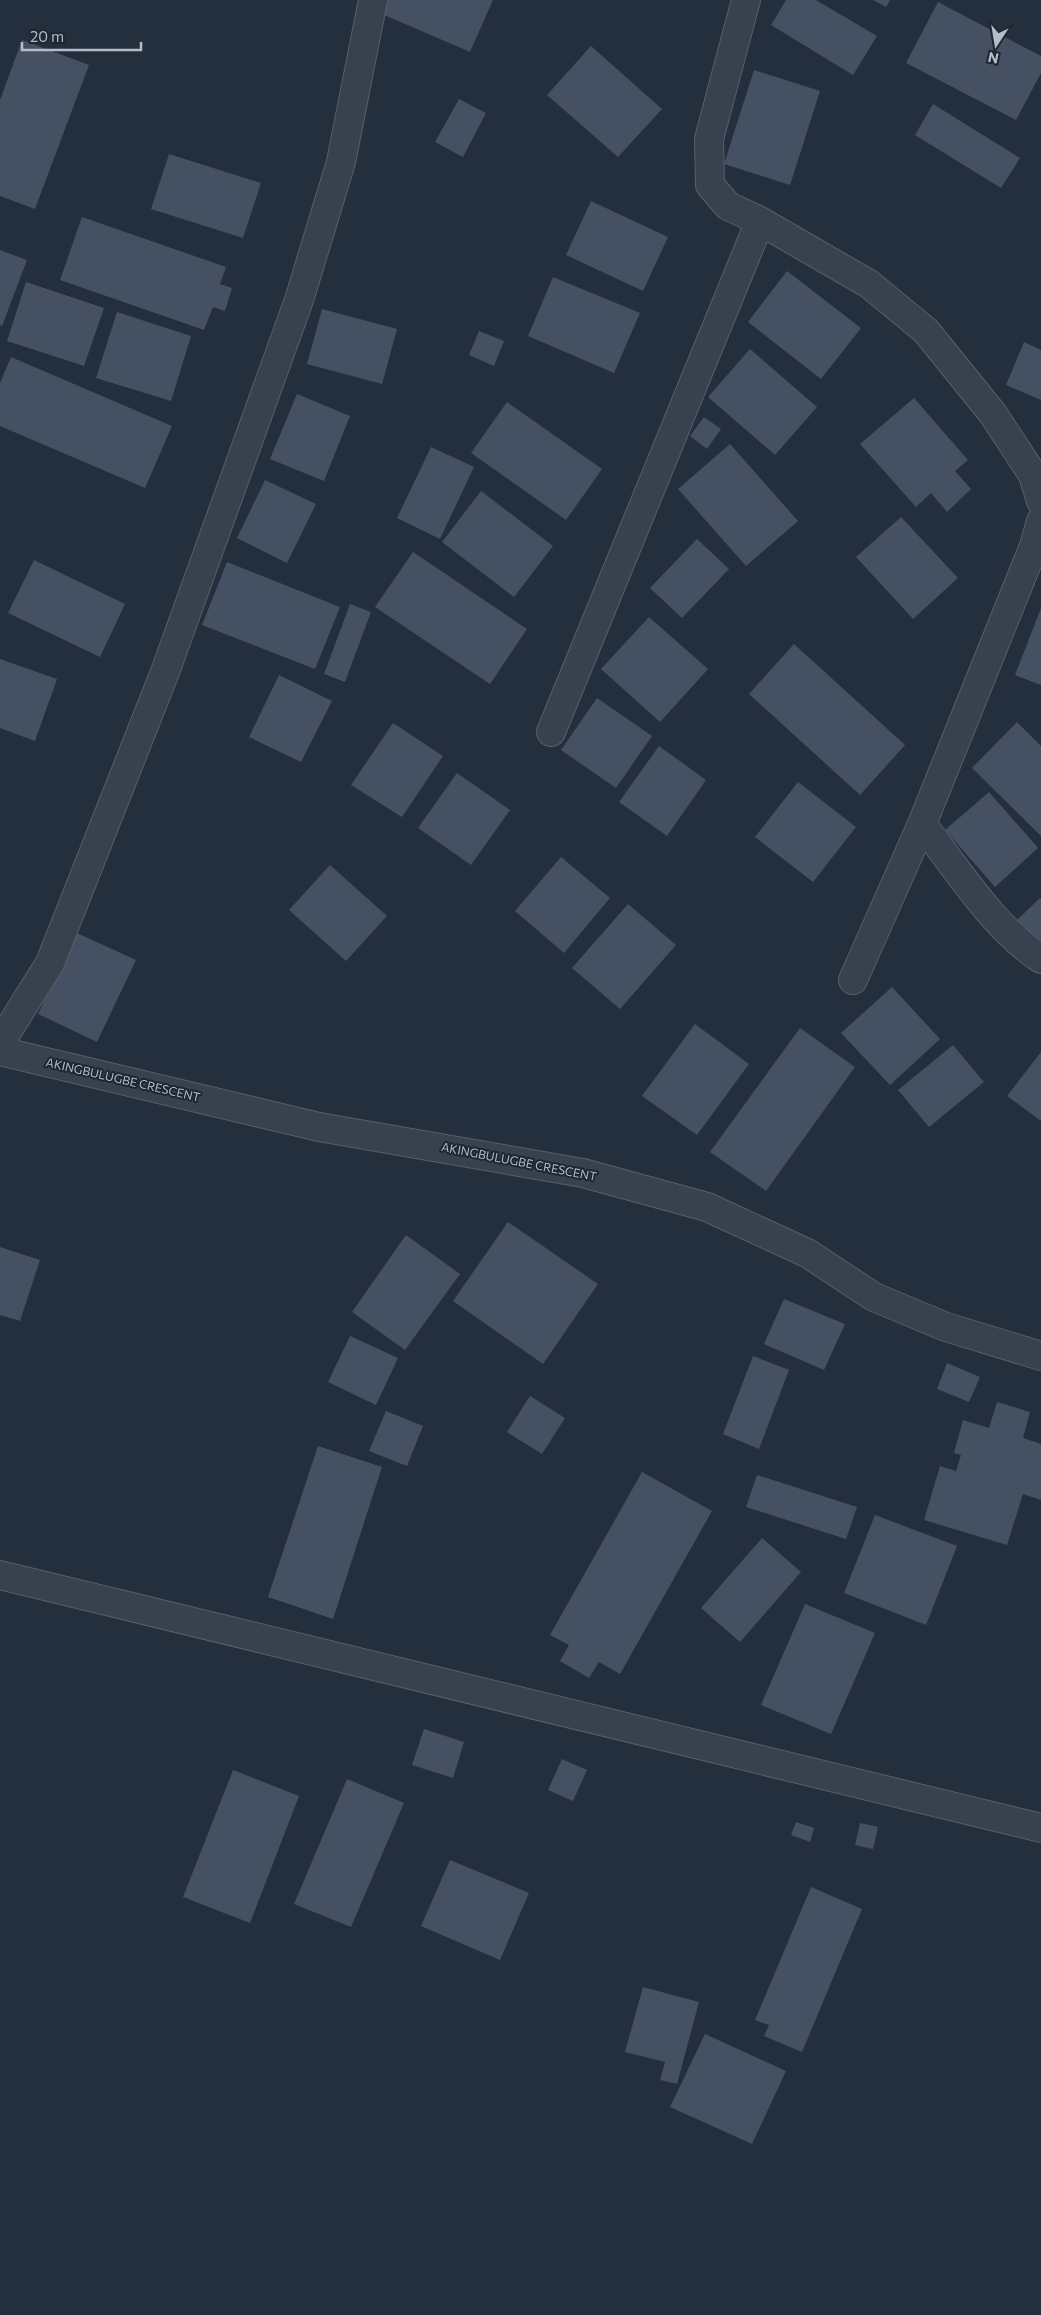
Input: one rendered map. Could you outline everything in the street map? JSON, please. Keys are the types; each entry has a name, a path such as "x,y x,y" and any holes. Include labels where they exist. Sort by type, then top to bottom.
{"street":[{"path":"0,1043 54,955 165,672 292,319 341,162 373,0"},
{"path":"746,0 709,139 710,185 728,206 760,221 869,284 926,331 993,414 1033,475 1041,500"},
{"path":"551,732 760,221"},
{"path":"853,980 922,824 1034,546 1041,521"},
{"path":"922,824 995,918 1026,949 1041,959"},
{"name":"AKINGBULUGBE CRESCENT","path":"0,1052 319,1127 583,1172 707,1207 806,1253 874,1297 946,1327 1041,1356"},
{"path":"0,1575 1041,1828"}],"building":[{"path":"388,0 493,0 470,52 382,14"},
{"path":"786,0 816,0 877,36 853,75 771,25"},
{"path":"873,0 890,0 886,7"},
{"path":"938,2 1041,56 1041,73 1016,120 906,63"},
{"path":"22,40 89,65 35,209 0,196 0,100"},
{"path":"591,46 662,109 618,157 547,95"},
{"path":"754,70 820,91 790,185 724,164"},
{"path":"459,99 486,113 463,157 435,142"},
{"path":"933,104 1020,158 1001,188 915,135"},
{"path":"169,154 261,183 243,238 151,209"},
{"path":"591,201 668,237 643,291 566,255"},
{"path":"82,217 226,267 220,284 232,288 225,311 213,307 204,330 60,280"},
{"path":"0,250 27,260 2,326 0,325"},
{"path":"787,271 861,328 821,379 748,322"},
{"path":"553,277 640,313 614,373 528,336"},
{"path":"26,282 104,308 84,366 7,341"},
{"path":"322,309 397,329 382,384 307,364"},
{"path":"117,312 191,336 171,401 96,378"},
{"path":"479,331 504,341 494,366 469,355"},
{"path":"1024,342 1041,350 1041,400 1006,385"},
{"path":"750,349 817,407 775,455 708,397"},
{"path":"11,357 172,426 145,488 0,426 0,383"},
{"path":"297,394 350,416 324,481 270,459"},
{"path":"914,398 968,460 955,471 971,489 947,512 931,493 916,507 860,444"},
{"path":"507,402 602,469 566,520 471,453"},
{"path":"704,417 721,429 707,449 690,436"},
{"path":"730,444 798,521 746,566 678,489"},
{"path":"431,447 474,467 440,539 397,518"},
{"path":"265,480 316,504 287,563 237,538"},
{"path":"481,491 553,546 514,597 442,542"},
{"path":"901,517 958,578 913,619 856,557"},
{"path":"697,539 729,569 682,618 650,588"},
{"path":"413,552 527,629 490,684 375,607"},
{"path":"34,560 125,604 100,657 8,613"},
{"path":"227,562 340,607 315,669 202,625"},
{"path":"350,604 371,612 345,682 324,674"},
{"path":"1041,608 1041,685 1015,675"},
{"path":"649,617 708,669 660,722 601,669"},
{"path":"794,644 905,745 860,795 749,694"},
{"path":"0,659 57,679 35,741 0,728"},
{"path":"279,675 332,701 301,762 249,737"},
{"path":"597,698 652,736 616,788 561,750"},
{"path":"1017,722 1041,746 1041,836 972,768"},
{"path":"393,723 443,756 402,817 351,785"},
{"path":"659,746 706,780 667,836 619,802"},
{"path":"457,773 510,810 471,865 418,828"},
{"path":"798,782 856,827 813,882 755,837"},
{"path":"989,792 1038,848 995,887 945,830"},
{"path":"561,857 610,898 564,953 515,911"},
{"path":"330,865 387,916 346,961 289,910"},
{"path":"1041,899 1041,944 1017,920"},
{"path":"628,904 676,945 620,1009 572,968"},
{"path":"77,933 136,960 97,1042 38,1014"},
{"path":"892,987 940,1039 890,1085 841,1033"},
{"path":"695,1024 749,1064 697,1135 642,1096"},
{"path":"800,1028 855,1067 766,1191 710,1152"},
{"path":"953,1045 984,1082 929,1127 898,1090"},
{"path":"1041,1052 1041,1121 1007,1096"},
{"path":"508,1222 598,1284 543,1364 453,1301"},
{"path":"406,1235 460,1274 405,1350 352,1312"},
{"path":"0,1247 40,1260 20,1321 0,1315"},
{"path":"784,1299 845,1324 824,1370 764,1344"},
{"path":"350,1336 398,1358 376,1405 328,1382"},
{"path":"753,1356 789,1370 759,1449 723,1434"},
{"path":"947,1363 980,1377 969,1402 937,1389"},
{"path":"530,1396 565,1418 542,1454 507,1432"},
{"path":"997,1402 1030,1412 1023,1438 1041,1444 1041,1500 1023,1494 1007,1545 924,1520 940,1466 956,1471 961,1455 954,1453 963,1420 989,1428"},
{"path":"386,1411 423,1426 407,1466 369,1451"},
{"path":"318,1446 382,1467 333,1619 268,1597"},
{"path":"642,1472 712,1511 620,1674 599,1662 589,1678 560,1661 569,1645 550,1635"},
{"path":"757,1475 857,1507 846,1539 746,1507"},
{"path":"875,1515 957,1546 926,1625 844,1593"},
{"path":"762,1538 801,1572 740,1642 701,1608"},
{"path":"805,1604 875,1633 831,1734 761,1705"},
{"path":"424,1729 464,1742 453,1778 412,1765"},
{"path":"562,1759 587,1770 573,1801 548,1790"},
{"path":"233,1770 299,1796 250,1923 183,1897"},
{"path":"347,1779 404,1803 351,1927 294,1904"},
{"path":"796,1822 814,1828 810,1842 791,1835"},
{"path":"860,1823 878,1827 873,1849 855,1845"},
{"path":"450,1860 529,1893 500,1960 421,1926"},
{"path":"811,1887 862,1909 802,2052 764,2036 769,2025 755,2020"},
{"path":"643,1987 699,2002 677,2084 660,2080 665,2062 625,2052"},
{"path":"705,2034 786,2071 752,2144 670,2107"}]}
